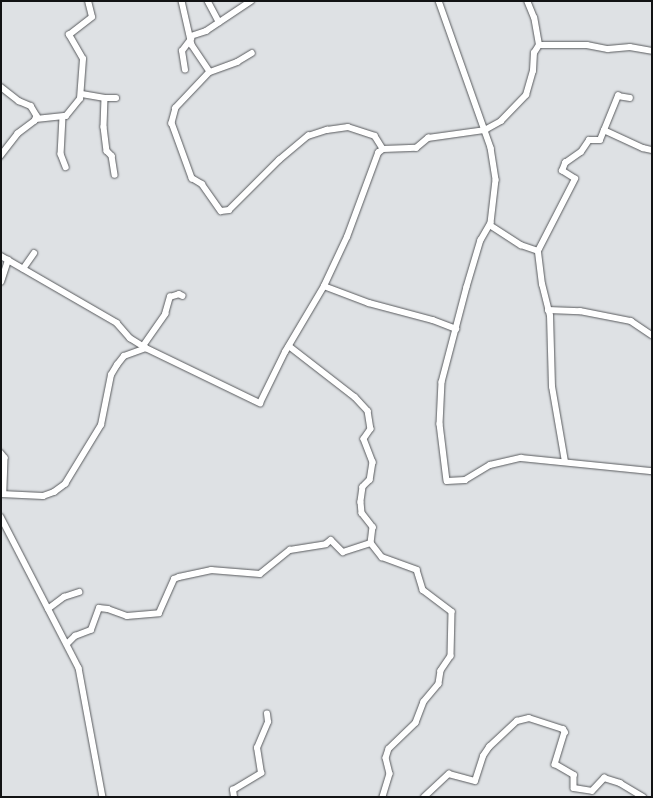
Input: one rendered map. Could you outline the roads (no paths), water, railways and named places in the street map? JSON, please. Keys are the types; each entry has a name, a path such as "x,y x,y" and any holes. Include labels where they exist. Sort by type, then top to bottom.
{"street":[{"path":"1,156 18,134 36,119 63,117 72,112 82,94 83,60 70,35 92,17 88,1"},
{"path":"182,1 191,37 210,72"},
{"path":"208,1 219,22"},
{"path":"186,70 182,51 191,37 206,31 250,1"},
{"path":"439,1 485,130 496,172 490,225 478,248 441,392 442,451 447,481 465,480 490,465 521,458 652,471"},
{"path":"1,256 117,323 127,335 144,347 260,403 288,346 324,286 347,237 375,157 383,149 416,148 428,138 485,130 501,121 526,95 533,71 534,53 539,45 534,18 527,1"},
{"path":"539,45 587,45 608,49 630,46 652,51"},
{"path":"252,52 237,62 210,72 176,108 172,123 192,178 202,184 222,211 229,210 302,140 318,132 348,128 375,136 383,149"},
{"path":"1,87 18,101 31,106 36,119"},
{"path":"82,94 105,98 116,98"},
{"path":"565,462 552,387 548,310 542,284 538,251 574,179 562,171 565,163 581,152 589,140 600,140 618,96 630,98"},
{"path":"105,98 104,127 107,151 112,156 115,175"},
{"path":"63,117 61,154 66,167"},
{"path":"604,130 643,148 652,150"},
{"path":"490,225 521,245 538,251"},
{"path":"23,269 34,253"},
{"path":"1,282 8,260"},
{"path":"324,286 369,303 434,320 456,329"},
{"path":"1,453 5,458 2,493 43,496 54,492 65,484 101,425 111,375 117,365 124,356 144,347 165,314 170,297 179,294 183,296"},
{"path":"548,310 580,311 630,321 652,335"},
{"path":"288,346 355,397 368,411 371,429 364,439 373,462 370,480 363,487 361,502 362,513 373,527 371,543 382,557 417,570 423,590 452,614 451,656 440,672 439,684 424,702 416,723 388,749 386,758 390,774 383,797"},
{"path":"1,517 48,609 68,643 82,678 103,797"},
{"path":"68,643 76,636 91,630 99,608 108,609 127,616 159,613 174,579 179,577 211,570 260,574 290,550 326,544 331,540 343,552 371,543"},
{"path":"48,609 64,597 79,592"},
{"path":"234,797 233,790 260,773 257,748 268,722 267,714"},
{"path":"424,797 449,774 475,781 483,756 489,747 517,721 529,718 563,729 565,732 555,763 556,766 574,775 574,788 592,791 604,778 620,783 643,797"}]}
